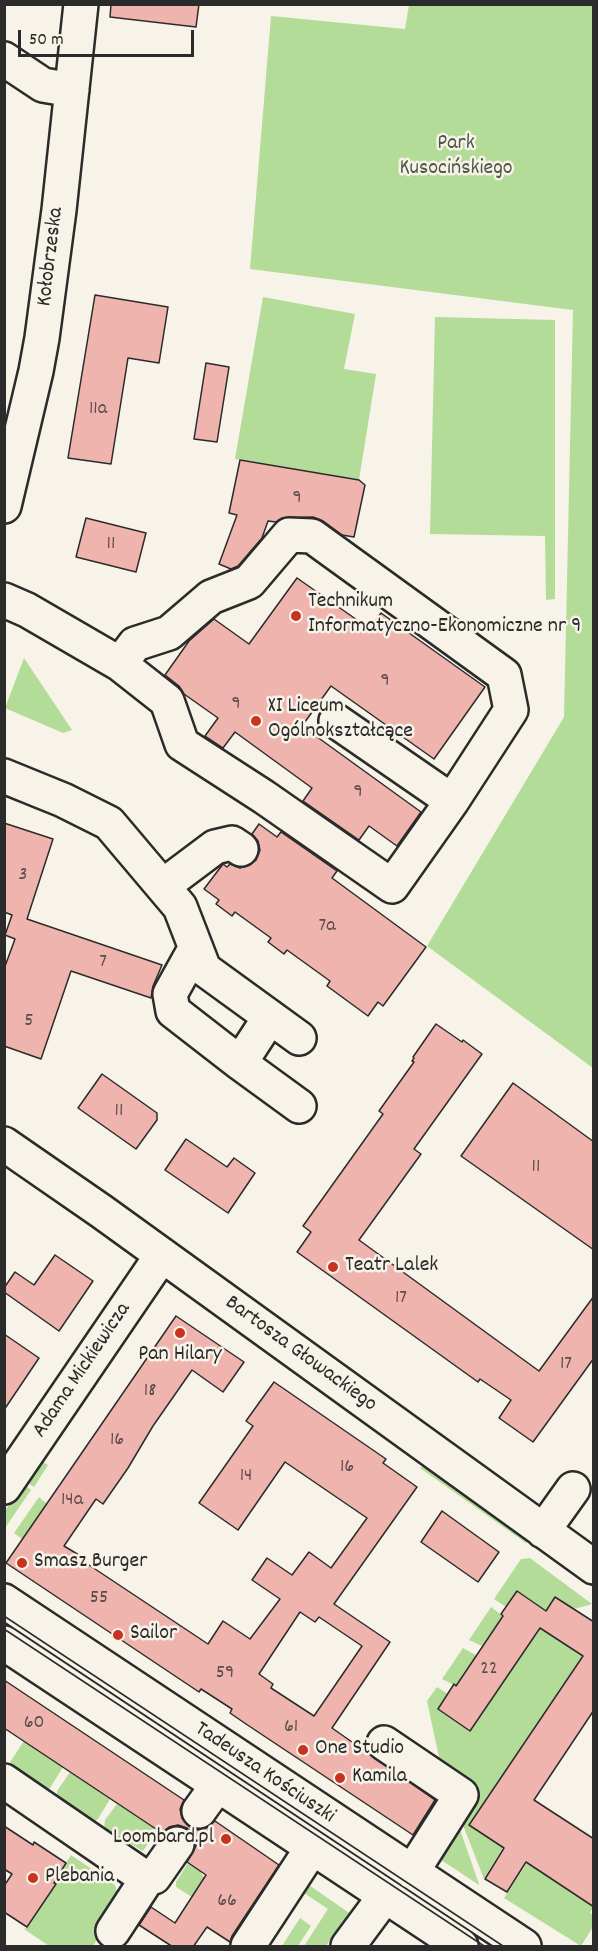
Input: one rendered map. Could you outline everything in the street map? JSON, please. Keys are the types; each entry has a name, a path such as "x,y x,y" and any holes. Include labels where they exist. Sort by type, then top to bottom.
{"street":[{"name":"Kołobrzeska","path":"4,506 42,338 59,210 81,4"},
{"path":"6,62 43,85 72,90"},
{"path":"4,600 27,610 120,664 168,701 182,744 264,796 392,886 512,710 504,675 312,536 289,535 249,582 211,597 170,633 135,644 120,664"},
{"path":"336,721 452,801"},
{"path":"4,776 63,800 109,823 180,907 204,969 299,1038"},
{"path":"163,886 215,847 232,843 241,849"},
{"path":"195,949 170,994 173,1011 299,1106"},
{"path":"240,1063 270,1017"},
{"name":"Bartosza Głowackiego","path":"4,1144 162,1255 594,1567"},
{"name":"Adama Mickiewicza","path":"4,1487 162,1255"},
{"path":"543,1531 573,1489"},
{"name":"Tadeusza Kościuszki","path":"4,1601 524,1947"},
{"name":"Tadeusza Kościuszki","path":"4,1643 208,1798 312,1848 461,1947"},
{"path":"384,1743 461,1795 412,1872"},
{"path":"4,1781 147,1879"},
{"path":"114,1931 147,1879 154,1877 177,1844"},
{"path":"248,1947 312,1848"},
{"path":"348,1947 385,1896"}],"green space":[{"name":"Park Kusocińskiego","path":"409,5 593,5 593,1068 427,946 564,717 573,310 250,269 271,16 405,29"},
{"path":"263,297 355,314 344,369 376,374 359,480 235,459"},
{"path":"435,317 555,320 555,599 546,600 545,536 430,534"},
{"path":"24,658 72,730 63,733 5,708"},
{"path":"39,1461 48,1465 34,1487 28,1483 25,1485 31,1490 5,1528 4,1512"},
{"path":"430,1464 531,1536 526,1543 420,1468"},
{"path":"39,1497 47,1504 22,1539 14,1533"},
{"path":"530,1558 592,1604 574,1609 555,1597 546,1611 517,1591 506,1607 494,1599 521,1559"},
{"path":"491,1607 503,1616 482,1646 469,1640"},
{"path":"540,1628 583,1656 469,1824 503,1847 484,1879 442,1771 427,1701 437,1687 448,1694 438,1709 470,1731"},
{"path":"463,1648 476,1655 456,1686 442,1679"},
{"path":"24,1741 63,1767 50,1788 47,1789 11,1767 10,1762"},
{"path":"70,1772 110,1799 94,1822 57,1795 57,1791"},
{"path":"117,1804 154,1828 143,1851 104,1828 105,1820"},
{"path":"456,1818 479,1884 479,1885 432,1854"},
{"path":"71,1855 115,1885 121,1902 93,1946 49,1946 24,1929 28,1927 56,1885 54,1883"},
{"path":"188,1863 200,1871 204,1878 192,1897 176,1887 176,1882"},
{"path":"527,1863 593,1907 590,1913 593,1915 593,1927 581,1946 504,1898"},
{"path":"303,1881 358,1919 351,1923 344,1919 326,1946 304,1946 328,1909 301,1891"},
{"path":"300,1918 311,1926 298,1946 282,1946"}],"building":[{"path":"111,4 199,4 196,27 110,17"},
{"path":"95,295 168,307 159,363 128,358 111,464 68,458"},
{"path":"206,363 229,367 217,442 194,439"},
{"path":"240,460 359,480 365,485 354,537 342,535 323,521 313,517 282,518 276,522 268,521 262,538 238,566 231,569 219,564 237,515 229,513"},
{"path":"86,518 146,533 136,572 76,557"},
{"path":"297,578 370,629 381,613 485,687 434,759 331,686 302,726 421,812 397,846 369,826 359,840 303,801 312,788 235,732 223,748 205,736 218,718 184,694 179,686 165,675 189,641 214,619 249,644"},
{"path":"4,823 53,839 27,919 162,965 153,986 151,998 71,971 41,1059 4,1046 4,969 15,939 5,935 12,915 4,912"},
{"path":"259,824 277,837 281,832 337,871 332,878 426,947 383,1006 378,1002 368,1016 327,986 330,981 287,950 284,954 268,942 271,938 235,912 232,916 216,904 219,900 204,889 223,864 227,867 230,864 240,868 256,860 260,850 258,841 252,834"},
{"path":"436,1024 482,1054 414,1149 421,1154 359,1240 539,1371 594,1296 594,1358 533,1442 499,1418 511,1400 480,1379 478,1382 297,1252 311,1232 303,1226 383,1114 379,1111 414,1062 413,1057"},
{"path":"102,1074 157,1113 157,1120 136,1149 78,1108"},
{"path":"513,1083 594,1142 594,1250 461,1156"},
{"path":"186,1139 227,1167 234,1158 255,1173 228,1213 165,1170"},
{"path":"55,1255 93,1281 59,1331 4,1292 4,1288 15,1272 34,1285"},
{"path":"176,1316 244,1362 223,1392 192,1370 103,1504 96,1499 64,1546 208,1644 223,1621 250,1639 280,1599 252,1580 267,1558 292,1575 309,1552 331,1568 367,1518 285,1462 238,1530 199,1503 253,1426 246,1421 274,1382 386,1459 383,1463 417,1487 334,1604 390,1642 332,1728 435,1800 413,1835 230,1713 232,1709 201,1689 199,1692 6,1563","holes":["300,1612 315,1622 319,1617 362,1646 314,1716 271,1688 273,1684 259,1674"]},
{"path":"4,1334 39,1358 4,1410"},
{"path":"442,1511 499,1552 478,1582 421,1542"},
{"path":"517,1591 546,1611 555,1597 594,1622 594,1710 534,1800 594,1839 594,1907 526,1862 507,1892 485,1879 504,1848 469,1825 583,1656 540,1628 470,1731 438,1709 503,1616 501,1614"},
{"path":"4,1680 184,1800 180,1809 182,1818 189,1826 198,1830 206,1828 215,1821 279,1865 230,1942 207,1927 193,1947 173,1947 139,1925 151,1907 175,1923 206,1875 187,1862 196,1846 194,1836 187,1828 178,1825 169,1827 162,1833 4,1728"},
{"name":"Plebania","path":"4,1826 66,1863 54,1883 56,1884 27,1927 4,1912 4,1886 12,1874 4,1869"}],"tram line":[{"path":"4,1616 503,1946"},
{"path":"4,1629 484,1946"}],"place":[{"name":"Technikum Informatyczno-Ekonomiczne nr 9","path":"296,616"},
{"name":"XI Liceum Ogólnokształcące","path":"256,721"},
{"name":"Teatr Lalek","path":"333,1267"},
{"name":"Pan Hilary","path":"180,1333"},
{"name":"Smasz Burger","path":"22,1563"},
{"name":"Sailor","path":"118,1635"},
{"name":"One Studio","path":"303,1750"},
{"name":"Kamila","path":"340,1778"},
{"name":"Loombard.pl","path":"226,1839"},
{"name":"Plebania","path":"33,1878"}]}
